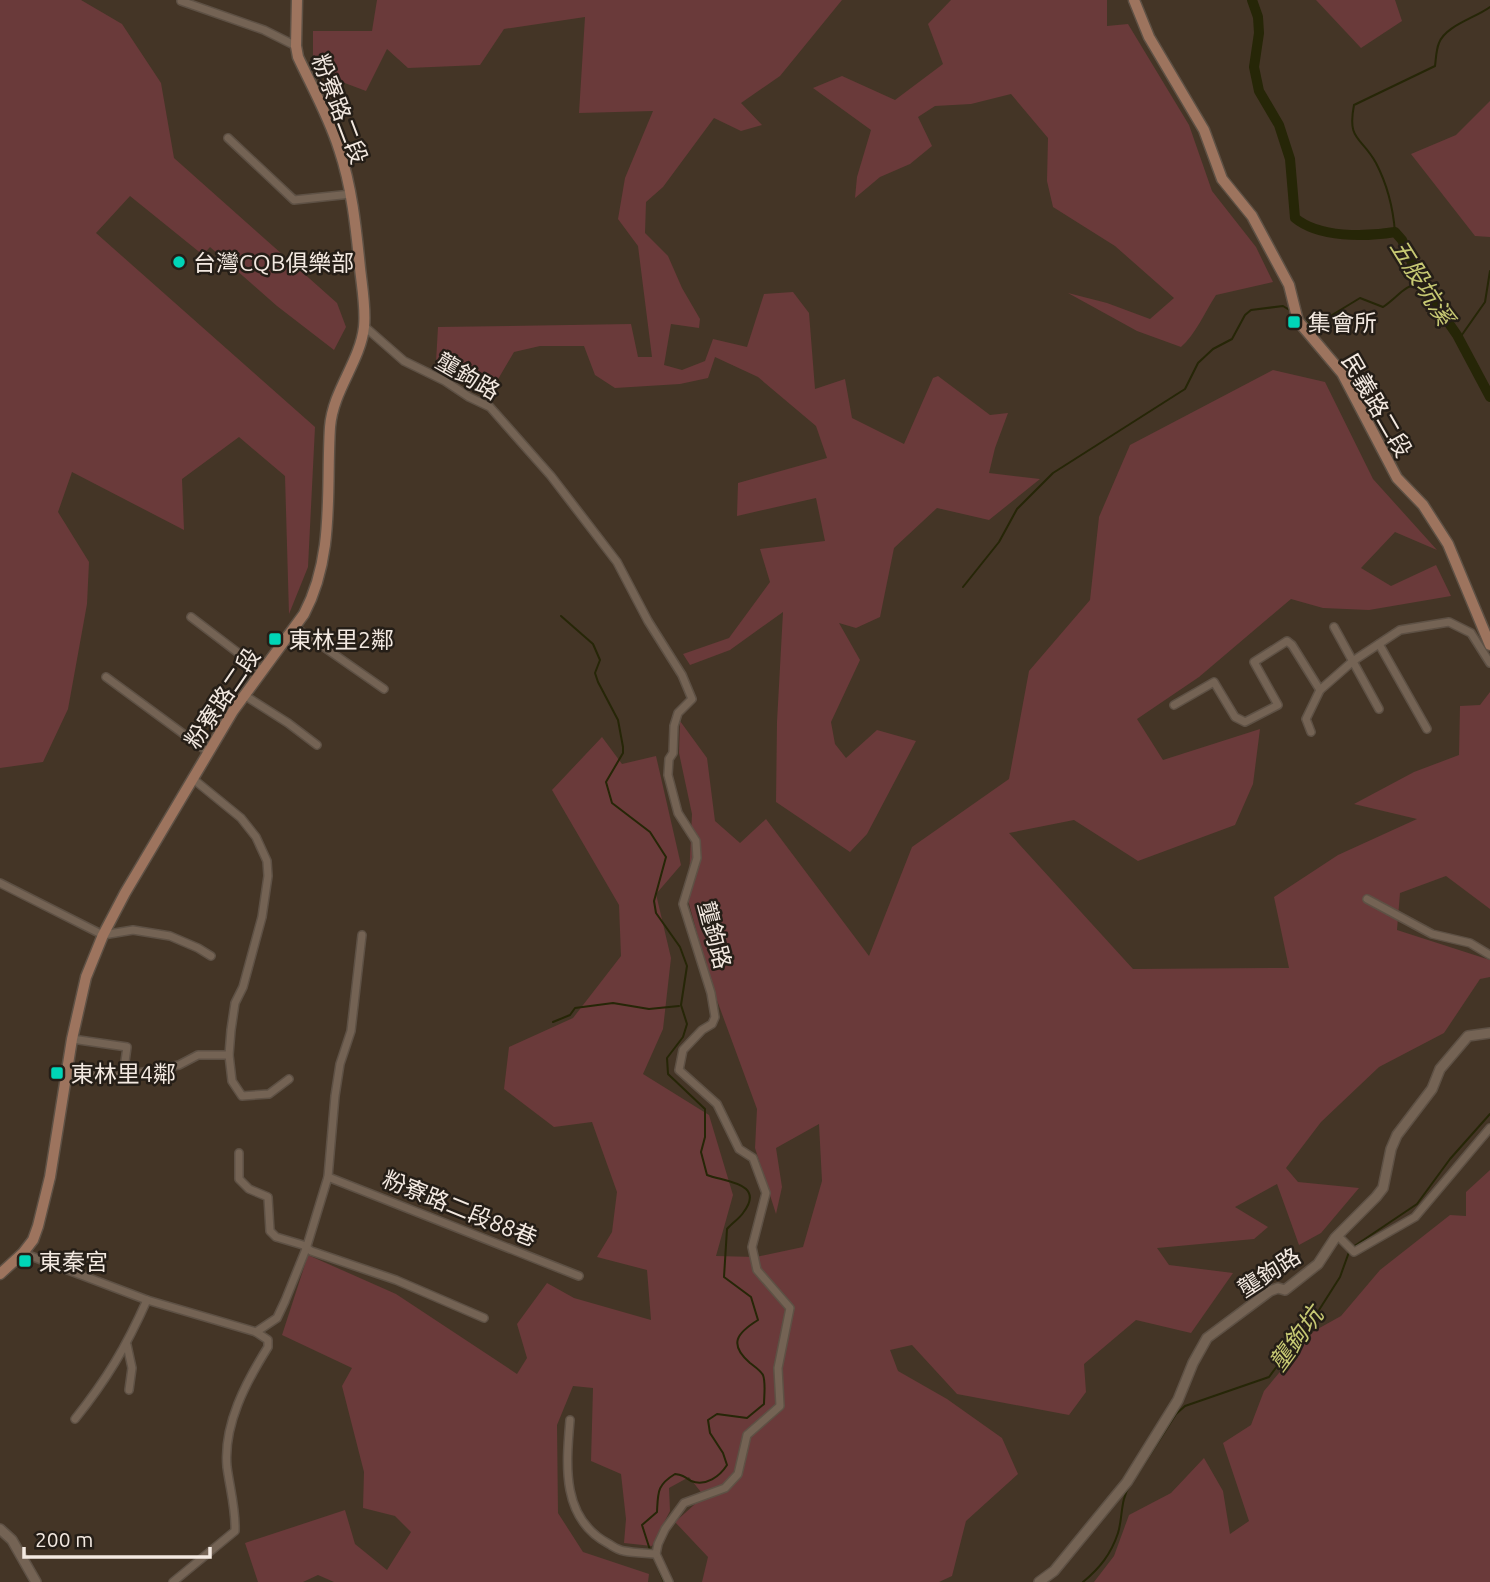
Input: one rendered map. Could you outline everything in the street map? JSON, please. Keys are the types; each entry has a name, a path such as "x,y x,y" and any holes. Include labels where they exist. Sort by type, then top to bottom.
{"main road":[{"name":"粉寮路二段","path":"0,1274 33,1240 45,1202 72,1039 86,977 103,935 208,752 244,695 295,627 312,599 323,561 328,525 331,424 337,398 354,360 364,326 351,194 340,149 298,57 297,0"},
{"name":"民義路二段","path":"1134,0 1149,37 1204,130 1222,179 1252,216 1289,285 1298,321 1342,373 1397,478 1423,505 1448,544 1490,645"}],"street":[{"path":"181,1 264,30 296,46"},
{"path":"228,138 294,200 351,194"},
{"name":"壟鉤路","path":"364,326 404,361 491,407 551,476 617,562 648,621 682,674 692,699 678,713 668,775 678,813 696,841 697,858 683,904 711,993 715,1017 712,1024 702,1030 683,1050 679,1070 718,1104 738,1149 753,1158 766,1193 752,1247 757,1270 790,1308 778,1368 780,1406 747,1436 738,1474 725,1488 684,1503 665,1529 656,1554"},
{"path":"191,617 262,671"},
{"path":"1311,732 1306,719 1320,690 1353,661 1401,630 1449,622 1471,633 1490,663"},
{"path":"295,627 384,689"},
{"path":"1334,627 1379,709"},
{"path":"1174,705 1214,682 1235,717 1245,722 1278,705 1254,662 1287,641 1320,690"},
{"path":"1379,644 1427,729"},
{"path":"106,677 208,752"},
{"path":"244,695 317,745"},
{"path":"192,778 241,818 256,837 267,861 268,876 262,917 243,987 235,1003 229,1055 232,1082 242,1096 269,1094 289,1079"},
{"path":"0,883 103,935 133,930 170,936 211,956"},
{"path":"1367,899 1432,934 1470,943 1490,956"},
{"path":"256,1332 277,1318 306,1248 328,1177 340,1064 351,1031 362,935"},
{"name":"壟鉤路","path":"1039,1582 1054,1571 1127,1482 1178,1400 1207,1338 1270,1291 1278,1288 1285,1290 1318,1264 1337,1235 1383,1188 1391,1149 1397,1135 1432,1089 1440,1069 1468,1036 1490,1034"},
{"path":"72,1039 127,1047 123,1076"},
{"path":"67,1076 123,1076 179,1065 198,1055 229,1055"},
{"path":"1337,1235 1354,1252 1415,1217 1490,1128"},
{"path":"239,1153 239,1179 249,1189 268,1196 270,1231 276,1237 396,1280 484,1318"},
{"name":"粉寮路二段88巷","path":"328,1177 579,1276"},
{"path":"23,1253 147,1300 256,1332 268,1340 268,1347 231,1418 227,1465 236,1520 235,1531 173,1582"},
{"path":"75,1419 127,1345 147,1300"},
{"path":"127,1345 132,1368 129,1390"},
{"path":"570,1420 567,1458 569,1483 578,1519 595,1537 622,1551 656,1554 669,1582"},
{"path":"0,1529 12,1540 36,1582"}],"shaded area":[{"path":"0,0 81,0 122,24 161,83 174,158 337,303 346,327 334,350 277,306 210,247 203,255 130,196 96,233 315,427 308,567 289,614 285,476 239,437 182,479 184,530 72,472 58,512 89,562 87,604 68,709 43,762 0,768"},
{"path":"377,0 842,0 780,76 741,103 762,125 741,131 714,118 663,187 646,202 645,233 668,256 700,319 699,328 671,324 664,365 682,370 705,361 713,339 747,347 764,294 793,292 809,313 815,389 845,379 852,418 904,444 933,378 938,376 990,415 1008,413 989,473 1040,479 989,520 937,508 894,548 880,617 856,628 839,623 860,660 831,722 835,744 846,758 877,730 916,741 867,834 850,852 776,802 783,612 730,650 690,665 683,654 729,638 770,582 760,549 825,541 816,498 737,516 738,483 827,458 816,426 758,377 715,357 708,378 680,384 615,388 595,375 584,346 540,346 514,352 487,398 436,362 438,327 631,324 638,357 652,357 638,246 618,219 625,178 653,111 579,113 585,17 504,29 480,65 408,68 387,49 366,91 313,71 313,31 372,31"},
{"path":"951,0 1107,0 1107,26 1128,24 1189,125 1212,191 1256,247 1273,282 1216,295 1195,330 1181,347 1137,331 1068,293 1107,303 1150,319 1174,298 1115,246 1053,207 1047,181 1048,138 1011,94 971,104 935,106 918,117 932,146 910,164 880,177 855,198 857,177 871,130 813,88 842,76 895,100 943,64 928,24"},
{"path":"1316,0 1395,0 1402,21 1361,48"},
{"path":"1490,101 1490,237 1475,236 1411,154 1456,135"},
{"path":"1273,370 1325,382 1373,479 1437,550 1395,532 1361,568 1391,586 1436,565 1451,596 1369,610 1323,608 1291,599 1199,677 1137,719 1163,760 1260,729 1253,784 1235,825 1138,861 1074,820 1009,833 1133,969 1289,968 1274,897 1338,855 1417,819 1354,804 1414,772 1459,755 1460,706 1480,705 1490,692 1490,909 1446,876 1400,893 1397,930 1490,960 1490,977 1480,979 1444,1033 1379,1067 1321,1122 1286,1168 1298,1182 1359,1188 1321,1233 1299,1245 1277,1184 1235,1207 1268,1227 1254,1239 1157,1248 1169,1265 1233,1273 1191,1333 1136,1320 1084,1364 1086,1392 1069,1415 957,1394 912,1345 890,1350 898,1371 947,1399 1002,1438 1018,1474 966,1521 952,1576 939,1582 702,1582 708,1557 675,1522 704,1496 689,1477 669,1488 670,1511 652,1546 624,1543 626,1519 621,1474 591,1461 593,1388 573,1386 557,1425 558,1513 583,1552 649,1574 648,1582 334,1582 318,1575 303,1582 258,1582 245,1543 345,1510 355,1544 387,1570 411,1532 395,1516 363,1508 364,1472 342,1386 352,1368 282,1335 308,1255 396,1294 517,1374 527,1358 517,1324 547,1283 574,1298 651,1320 647,1270 597,1257 612,1232 617,1192 592,1122 554,1127 504,1089 509,1047 573,1018 621,956 619,905 552,790 602,737 622,764 656,756 681,865 656,894 671,958 663,1029 643,1074 709,1115 733,1195 716,1256 756,1257 803,1247 822,1181 819,1124 776,1148 782,1187 776,1214 755,1148 757,1109 711,984 688,900 692,814 679,753 680,721 707,758 715,821 740,843 766,819 869,956 912,847 1009,779 1029,671 1090,600 1099,517 1130,445"},
{"path":"1490,1170 1490,1582 1094,1582 1114,1556 1129,1515 1171,1493 1204,1458 1223,1491 1230,1534 1249,1521 1223,1443 1251,1425 1264,1391 1314,1331 1341,1316 1380,1270 1450,1215 1466,1216 1466,1192"}],"waterway":[{"name":"五股坑溪","path":"1252,0 1258,17 1259,33 1254,67 1259,91 1279,125 1290,159 1295,218 1305,225 1329,233 1370,235 1395,232 1402,240 1421,283 1457,335 1490,397"},
{"path":"1395,232 1384,180 1376,163 1354,132 1354,105 1435,66 1442,37 1454,27 1490,7"},
{"path":"1459,339 1485,302 1490,271"},
{"path":"1301,318 1314,326 1360,298 1383,307 1405,289 1421,283"},
{"path":"963,587 999,542 1017,509 1053,473 1185,389 1198,363 1213,349 1232,339 1245,315 1251,310 1283,306 1291,311"},
{"path":"561,616 593,644 600,660 595,673 618,720 623,753 606,782 612,803 650,832 666,857 654,901 656,913 680,947 687,966 681,1005 687,1024 683,1037 667,1058 668,1074 705,1109 705,1137 701,1152 707,1175 741,1185 750,1195 743,1213 727,1229 724,1277 751,1297 758,1320 740,1334 737,1344 743,1356 763,1375 764,1404 747,1418 717,1414 708,1420 710,1433 727,1465 721,1473 702,1483 675,1474 665,1482 658,1494 657,1512 642,1525 650,1550"},
{"path":"553,1022 570,1015 575,1008 613,1003 649,1009 679,1006"},
{"name":"壟鉤坑","path":"1353,1247 1417,1204 1450,1159 1490,1114"},
{"name":"壟鉤坑","path":"1137,1475 1176,1414 1185,1406 1269,1377 1319,1310 1340,1277 1349,1252"},
{"name":"壟鉤坑","path":"1083,1582 1100,1566 1112,1548 1130,1485"},
{"path":"653,1555 664,1582"}],"place":[{"name":"台灣CQB俱樂部","path":"179,262"},
{"name":"集會所","path":"1294,322"},
{"name":"東林里2鄰","path":"275,639"},
{"name":"東林里4鄰","path":"57,1073"},
{"name":"東秦宮","path":"25,1261"}]}
